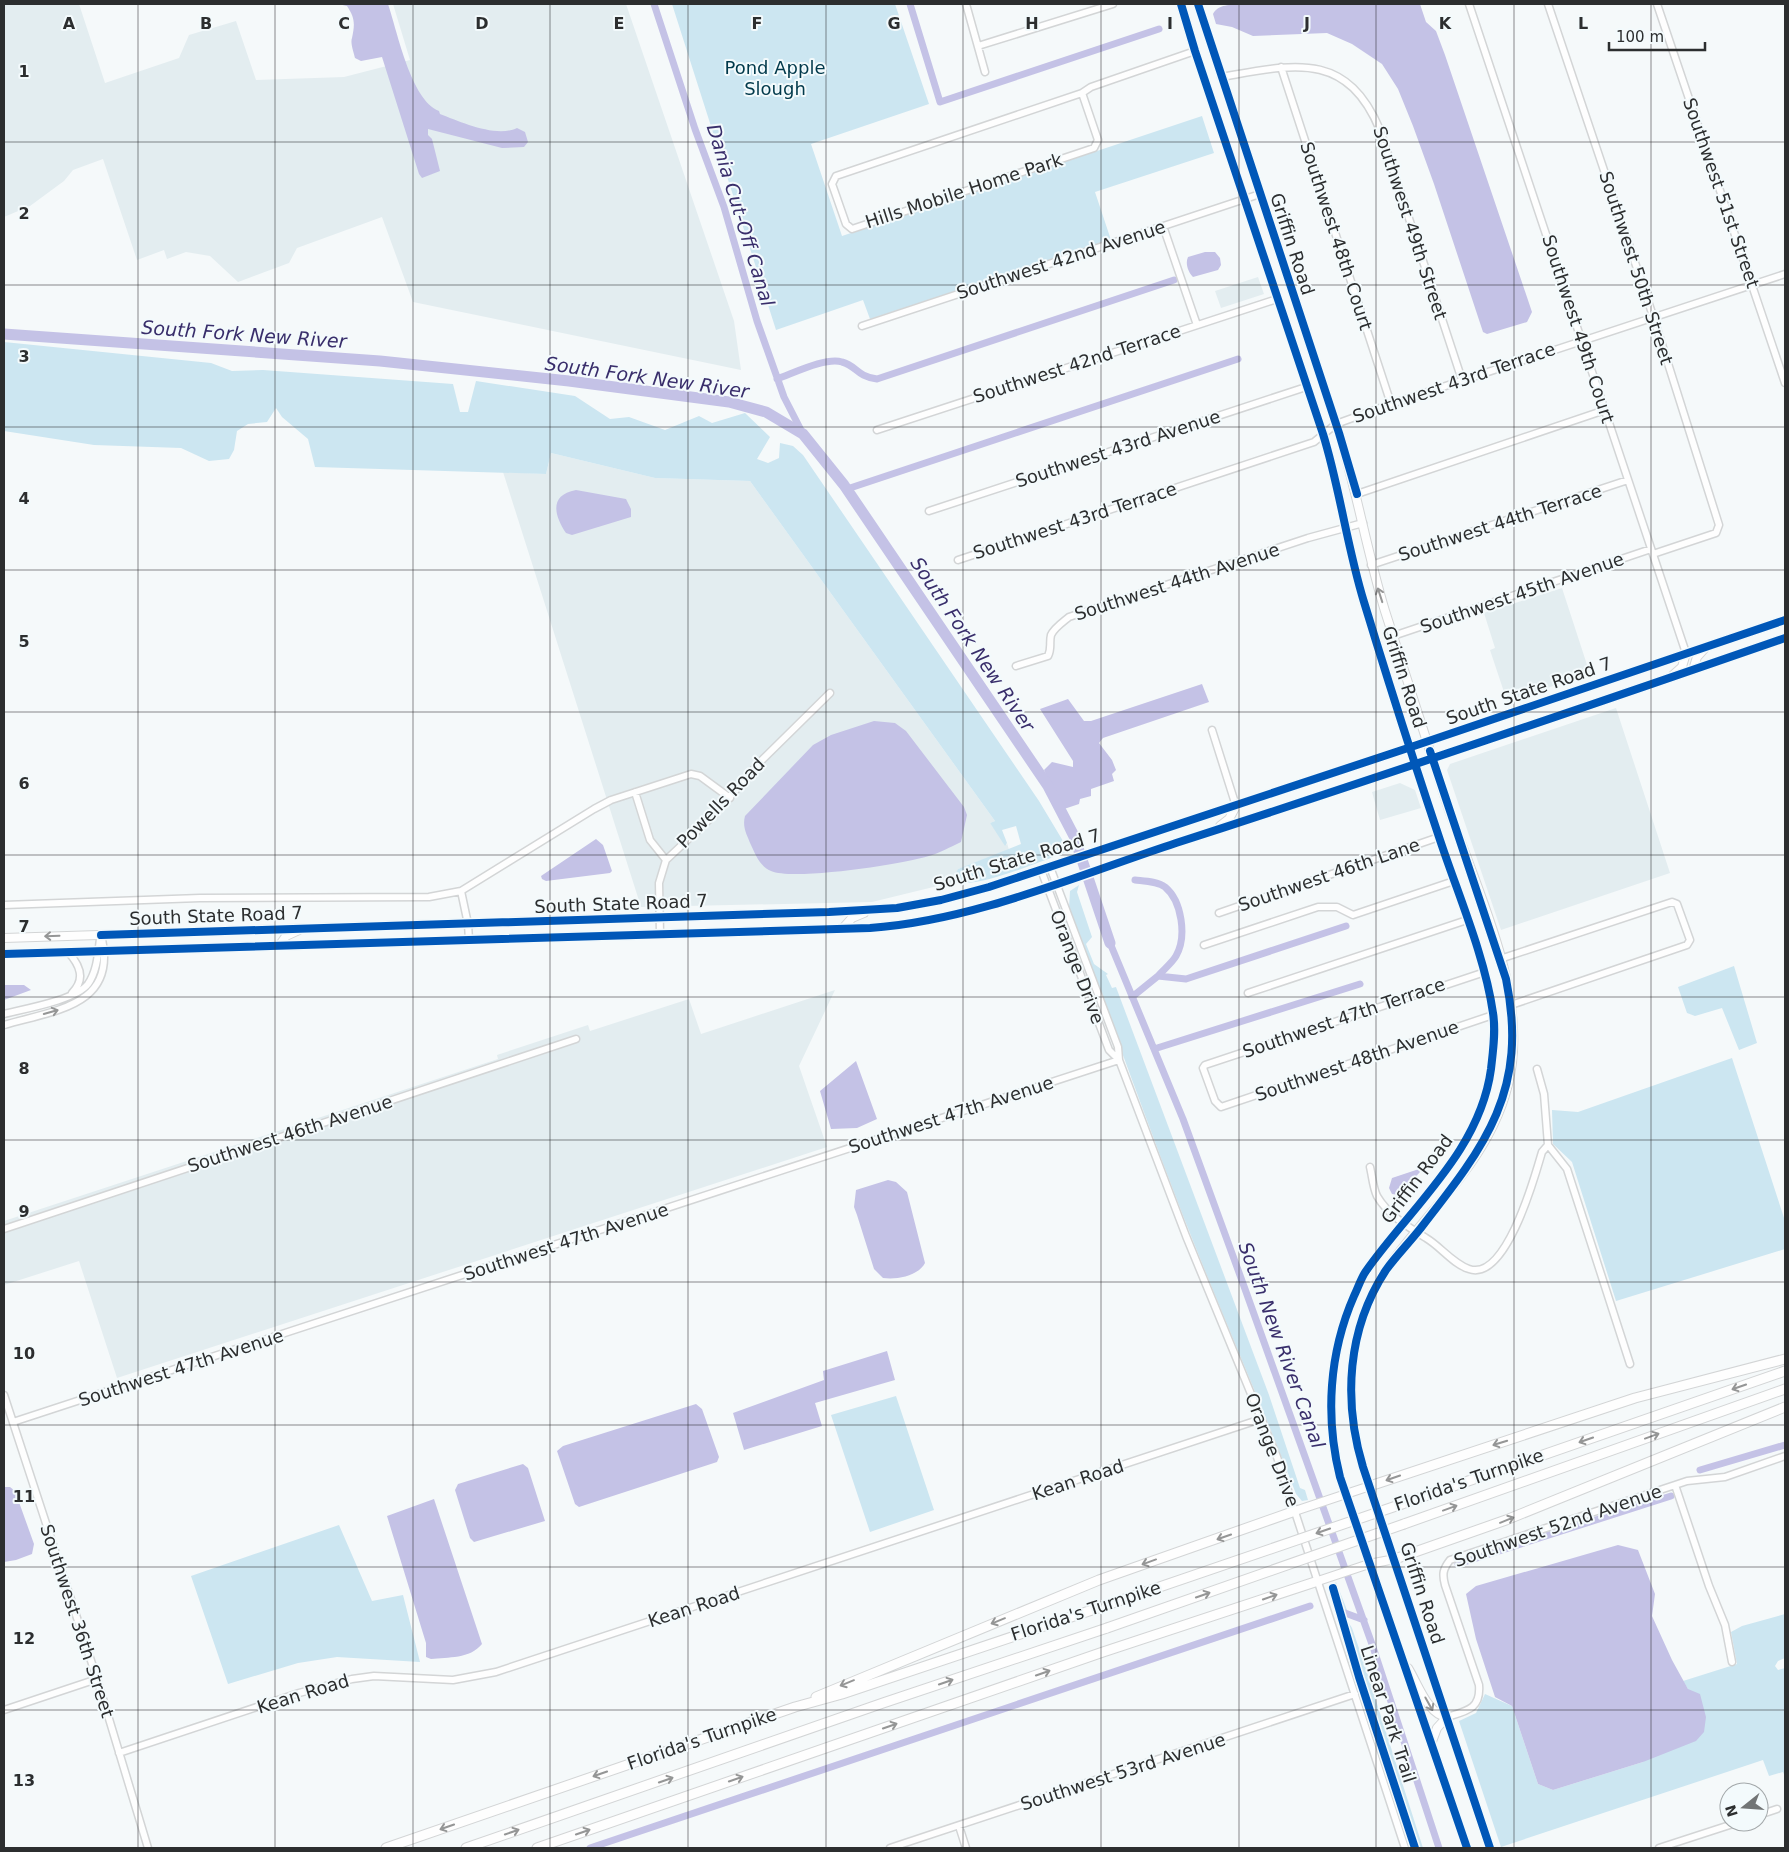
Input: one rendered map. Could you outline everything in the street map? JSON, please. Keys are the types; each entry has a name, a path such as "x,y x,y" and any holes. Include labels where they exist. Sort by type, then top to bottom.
{"highway":[{"path":"1370,1486 1635,1398 1785,1359"},
{"name":"Florida's Turnpike","path":"386,1848 796,1707 842,1694 1101,1607 1785,1371"},
{"name":"Florida's Turnpike","path":"466,1848 1108,1628 1785,1389"},
{"path":"1395,1559 1506,1520 1785,1407"},
{"path":"796,1707 835,1688 1099,1580 1295,1511"},
{"path":"537,1848 1093,1655 1318,1581"}],"main road":[{"name":"Griffin Road","path":"1181,4 1323,434 1336,480 1364,602 1484,972 1494,1014 1491,1072 1484,1101 1453,1160 1364,1273 1347,1312 1335,1356 1330,1402 1334,1450 1345,1494 1468,1848"},
{"name":"Griffin Road","path":"1198,4 1336,424 1357,494 1372,565 1427,742 1500,959 1511,1005 1512,1063 1501,1108 1480,1149 1465,1171 1387,1269 1374,1291 1356,1342 1351,1368 1352,1418 1355,1439 1490,1848"},
{"name":"South State Road 7","path":"4,938 870,910 950,898 1067,862 1236,806 1785,620"},
{"name":"South State Road 7","path":"4,954 843,928 895,926 934,920 963,913 1215,831 1785,638"},
{"path":"1693,670 1697,657 1707,646"},
{"path":"1669,678 1682,667 1686,654"},
{"path":"1215,831 1230,819 1236,806"},
{"path":"843,928 852,918 870,910"},
{"path":"279,946 286,936 303,929"},
{"path":"1295,1511 1370,1486"},
{"path":"1318,1581 1358,1567 1395,1559"},
{"path":"1400,1653 1431,1709 1437,1715 1447,1718"},
{"path":"1431,1744 1436,1728 1447,1718"}],"street":[{"path":"966,4 985,72"},
{"path":"978,46 1113,4"},
{"name":"Southwest 49th Court","path":"1469,4 1686,654"},
{"name":"Southwest 50th Street","path":"1548,4 1718,516 1719,525 1716,533"},
{"name":"Southwest 51st Street","path":"1657,4 1785,383"},
{"name":"Hills Mobile Home Park","path":"1082,93 1098,140 1094,148 852,229 846,224 832,184 836,176 1082,93 1091,87 1195,51"},
{"name":"Southwest 49th Street","path":"1281,68 1307,67 1339,77 1365,102 1380,130 1462,380"},
{"path":"1221,77 1281,68"},
{"name":"Southwest 48th Court","path":"1281,68 1391,404"},
{"name":"Southwest 42nd Avenue","path":"862,326 1260,194"},
{"path":"1163,226 1197,325"},
{"name":"Southwest 43rd Terrace","path":"958,560 1314,442 1336,424 1391,404 1785,274"},
{"name":"Southwest 42nd Terrace","path":"877,430 1277,299"},
{"name":"Southwest 43rd Avenue","path":"929,511 1306,387"},
{"path":"1357,494 1605,410"},
{"name":"Southwest 44th Terrace","path":"1372,565 1628,480"},
{"name":"Southwest 44th Avenue","path":"1016,666 1048,656 1051,650 1051,636 1060,623 1069,618 1308,538 1363,523"},
{"name":"Southwest 45th Avenue","path":"1394,636 1716,533"},
{"name":"Powells Road","path":"660,934 659,883 666,860 714,815 760,762 830,693"},
{"path":"1212,730 1236,806"},
{"path":"4,905 200,898 429,897 461,891 573,820 611,800 635,792 691,774 700,776 730,798"},
{"path":"635,792 650,840 666,860"},
{"name":"Southwest 46th Lane","path":"1219,913 1439,837"},
{"name":"Orange Drive","path":"1050,867 1118,1047 1118,1060"},
{"name":"Orange Drive","path":"1041,870 1109,1050 1118,1060 1186,1236 1261,1420 1295,1511 1405,1848"},
{"path":"1204,945 1318,906 1337,907 1353,915 1454,881"},
{"path":"461,891 468,924 469,940"},
{"path":"1500,959 1672,902 1677,904 1690,940 1687,945 1511,1005"},
{"path":"1248,993 1467,920"},
{"path":"4,1025 78,1003 90,994 98,984 104,970 101,935"},
{"path":"5,1015 79,992 89,983 102,951"},
{"path":"68,952 78,966 81,977 77,988 69,996"},
{"path":"1077,969 1092,979"},
{"name":"Southwest 47th Terrace","path":"1221,1107 1215,1101 1204,1073 1204,1065 1484,972"},
{"name":"Southwest 48th Avenue","path":"1221,1107 1494,1014"},
{"name":"Southwest 46th Avenue","path":"4,1229 576,1039"},
{"name":"Southwest 47th Avenue","path":"13,1422 1118,1060"},
{"path":"1537,1069 1544,1094 1548,1145 1568,1169 1630,1364"},
{"path":"1370,1166 1377,1196 1403,1224 1467,1268 1477,1269 1496,1259 1524,1210 1542,1152 1548,1145"},
{"name":"Southwest 36th Street","path":"4,1395 97,1679 148,1848"},
{"name":"Kean Road","path":"119,1753 299,1693 352,1679 374,1676 453,1680 496,1672 1261,1420"},
{"name":"Southwest 52nd Avenue","path":"1447,1718 1464,1712 1475,1705 1480,1697 1479,1685 1445,1585 1444,1567 1450,1560 1687,1481 1725,1476 1785,1456"},
{"path":"1675,1485 1709,1586 1725,1625 1732,1662"},
{"path":"4,1710 97,1679"},
{"name":"Southwest 53rd Avenue","path":"890,1848 1355,1694"},
{"path":"1769,1812 1777,1809"},
{"path":"959,1826 966,1848"},
{"path":"1659,1848 1719,1828"}],"shaded area":[{"path":"4,4 79,4 105,83 179,58 189,35 236,21 256,80 344,77 410,60 393,4 626,4 734,321 741,370 413,302 382,217 297,248 289,263 238,282 210,256 186,252 167,259 164,250 137,260 103,159 73,170 64,181 30,206 4,217"},
{"path":"1258,277 1264,294 1221,308 1215,291"},
{"path":"551,453 655,478 750,481 995,821 990,823 1007,845 1007,843 1009,850 958,869 958,881 872,902 641,907 503,472 546,474"},
{"path":"1562,588 1590,674 1507,701 1490,650 1495,648 1484,613"},
{"path":"1616,708 1670,873 1501,930 1447,770 1450,764"},
{"path":"1400,783 1415,790 1421,808 1380,820 1372,792"},
{"path":"835,990 799,1066 827,1147 117,1378 79,1261 4,1285 4,1221 498,1059 497,1055 588,1025 590,1031 689,999 701,1034"}],"green space":[{"name":"Pond Apple Slough","path":"672,4 895,4 929,104 811,144 842,236 1202,116 1214,153 1095,192 1111,240 870,319 863,300 776,330"},
{"path":"4,342 211,363 232,371 263,370 453,384 460,412 468,412 476,381 575,396 610,419 629,417 665,430 699,416 712,423 745,413 770,437 757,459 768,463 779,458 780,443 793,446 803,455 1039,801 1066,846 1067,852 979,882 966,883 958,881 955,875 958,869 1021,844 1016,826 1002,830 1007,843 1005,846 990,823 995,821 750,481 655,478 551,453 546,474 315,467 308,439 282,417 276,408 267,422 248,424 237,431 234,450 229,459 209,461 181,448 94,445 4,431"},
{"path":"1079,885 1077,892 1092,937 1086,944 1094,964 1108,974 1106,975 1112,988 1116,987 1269,1395 1300,1488 1305,1490 1308,1500 1302,1501 1296,1494 1153,1137 1069,908 1070,891"},
{"path":"1734,966 1757,1043 1739,1050 1722,1008 1695,1016 1687,1013 1678,987"},
{"path":"1732,1058 1785,1221 1785,1249 1616,1301 1572,1162 1553,1144 1552,1110 1578,1112"},
{"path":"896,1396 934,1510 870,1532 831,1415"},
{"path":"339,1525 372,1601 403,1595 420,1662 337,1657 298,1663 228,1684 191,1576"},
{"path":"1336,1582 1347,1610 1344,1615 1352,1628 1364,1663 1423,1848 1408,1848 1329,1593"},
{"path":"1785,1614 1785,1658 1778,1661 1775,1666 1778,1670 1785,1668 1785,1777 1783,1772 1769,1776 1763,1760 1501,1847 1459,1721 1476,1713 1485,1694 1512,1706 1538,1784 1553,1790 1643,1762 1688,1689 1683,1681 1737,1664 1731,1632 1742,1626"}],"water":[{"path":"338,4 388,4 413,80 429,104 439,111 440,114 478,128 509,131 517,128 525,132 528,142 524,147 502,148 428,129 428,135 432,139 440,171 422,178 419,174 382,57 361,61 355,58 351,43 354,25 352,14 347,6"},
{"path":"1241,4 1420,4 1426,22 1436,31 1445,55 1532,312 1527,322 1487,334 1483,332 1413,126 1398,89 1382,64 1352,44 1327,33 1253,36 1232,27 1216,24 1213,14 1218,8"},
{"path":"1205,252 1215,252 1220,258 1221,265 1218,270 1193,277 1188,267 1188,257"},
{"path":"576,490 626,499 631,509 631,517 572,535 566,533 559,519 556,507 561,496"},
{"path":"1202,684 1209,702 1103,738 1099,743 1112,760 1116,770 1112,774 1114,781 1091,789 1091,796 1080,799 1079,804 1061,810 1044,770 1052,762 1073,767 1073,761 1040,709 1068,699 1084,721 1091,721"},
{"path":"874,721 895,723 906,731 964,807 967,815 961,842 929,856 874,867 802,874 783,874 767,869 759,860 748,838 744,820 745,816 813,745 831,735"},
{"path":"596,839 603,845 612,871 610,873 546,881 542,879 541,876"},
{"path":"4,985 24,985 31,990 4,1000"},
{"path":"856,1061 877,1119 857,1128 831,1129 820,1091"},
{"path":"1419,1169 1420,1172 1399,1195 1392,1194 1389,1188 1392,1178"},
{"path":"888,1180 896,1182 907,1192 925,1263 912,1274 894,1278 883,1278 874,1269 854,1207 856,1190"},
{"path":"887,1351 895,1380 815,1403 822,1426 744,1450 733,1413 824,1380 823,1371"},
{"path":"696,1404 702,1409 719,1457 717,1462 579,1507 575,1504 557,1451 563,1446"},
{"path":"523,1464 528,1468 545,1521 474,1542 470,1538 455,1490 458,1484"},
{"path":"4,1487 10,1487 15,1491 34,1544 32,1554 4,1562"},
{"path":"434,1499 482,1644 465,1655 431,1659 426,1657 426,1643 387,1516"},
{"path":"1618,1545 1638,1550 1655,1594 1652,1616 1672,1660 1688,1689 1700,1694 1706,1717 1704,1732 1696,1741 1643,1762 1553,1790 1538,1784 1512,1706 1495,1697 1476,1639 1466,1594 1476,1586"}],"waterway":[{"name":"Dania Cut-Off Canal","path":"654,4 695,129 724,207 757,321 784,397 803,434"},
{"path":"910,4 940,102 1159,29"},
{"path":"777,379 819,364 835,361 847,364 865,376 877,379 1174,280"},
{"name":"South Fork New River","path":"4,334 380,361 569,381 729,402 766,412 803,434 844,485 1048,786 1074,836 1110,943"},
{"path":"847,489 1238,359"},
{"path":"1135,880 1154,882 1165,887 1171,893 1179,910 1182,930 1179,948 1174,959 1158,976"},
{"path":"1132,997 1158,976 1186,979 1346,926"},
{"name":"South New River Canal","path":"1110,943 1183,1119 1245,1289 1373,1647 1439,1848"},
{"path":"1154,1049 1360,984"},
{"path":"1700,1470 1785,1445"},
{"path":"1458,1564 1671,1496"},
{"path":"590,1848 1310,1606"},
{"path":"1345,1613 1364,1620"}],"cycle path":[{"path":"1181,4 1323,434 1364,602 1391,691 1446,858 1470,924 1484,969 1493,1013 1494,1034 1491,1069 1484,1099 1473,1126 1441,1177 1366,1271 1354,1296 1339,1340 1332,1385 1331,1408 1332,1431 1340,1477 1467,1848"},
{"path":"1198,4 1339,433 1357,494"},
{"path":"101,935 829,912 897,908 941,900 989,887 1785,620"},
{"path":"4,954 870,928 908,924 947,916 1025,895 1785,638"},
{"path":"1430,751 1506,979 1512,1018 1511,1054 1506,1085 1496,1115 1482,1143 1443,1199 1386,1270 1373,1293 1363,1316 1356,1341 1351,1391 1353,1417 1363,1467 1490,1848"},
{"name":"Linear Park Trail","path":"1333,1588 1359,1677 1415,1848"}]}
